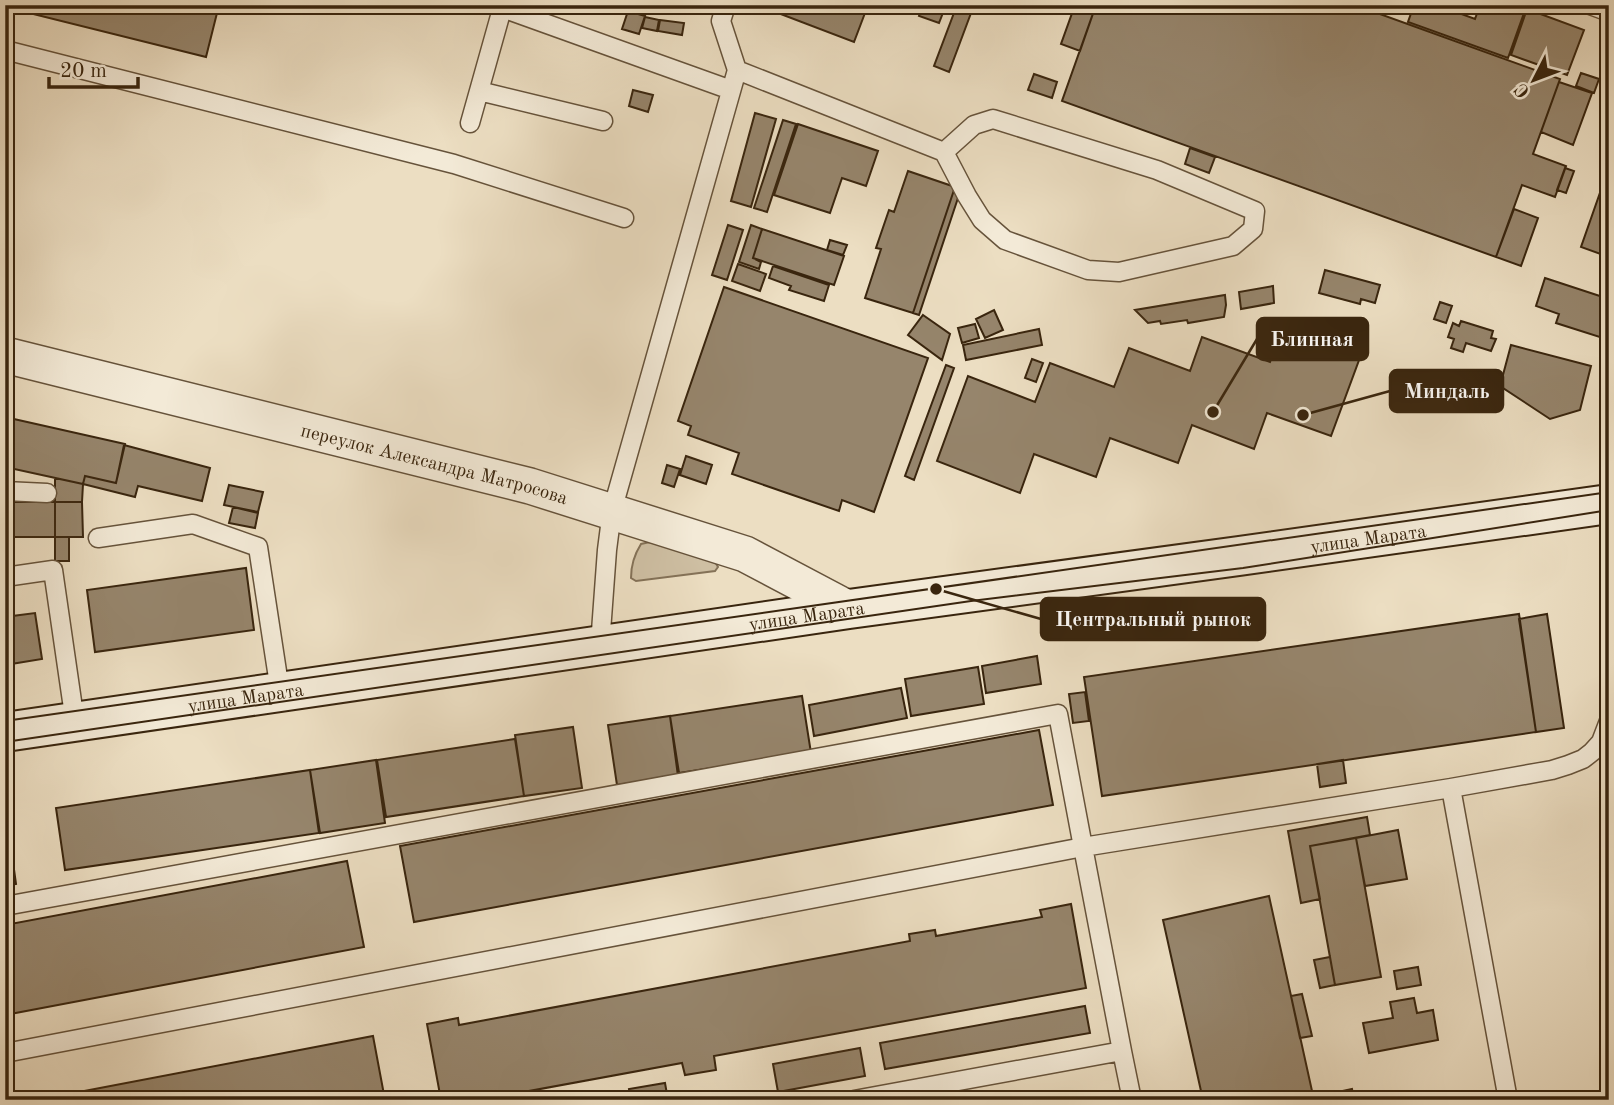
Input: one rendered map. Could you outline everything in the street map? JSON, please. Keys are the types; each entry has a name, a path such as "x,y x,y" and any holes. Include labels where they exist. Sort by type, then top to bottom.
{"street":[{"name":"переулок Александра Матросова","path":"5,355 530,486 745,554 849,609"},
{"name":"улица Марата","path":"5,732 849,609 1609,504"}],"lane":[{"path":"600,645 612,511 737,70 721,21 726,5"},
{"path":"1590,5 1609,12"},
{"path":"470,123 498,7 731,90"},
{"path":"5,50 454,164 624,218"},
{"path":"737,70 944,152 982,219 1005,240 1088,270 1119,272 1233,246 1253,229 1255,211 1157,170 993,119 974,125 944,152"},
{"path":"479,91 603,121"},
{"path":"5,491 47,493"},
{"path":"98,538 193,524 257,547 280,691"},
{"path":"5,577 53,570 75,722"},
{"path":"5,906 1058,714 1132,1100"},
{"path":"5,1053 1083,847 1451,789 1552,770 1583,759 1601,742 1607,730"},
{"path":"1451,789 1508,1100"},
{"path":"854,1100 1122,1051"}],"shaded area":[{"path":"650,542 714,560 718,567 715,571 636,581 631,578 632,564 641,544"}],"building":[{"path":"5,5 219,5 206,57"},
{"path":"757,5 868,5 854,42"},
{"path":"923,5 946,5 939,23 919,16"},
{"path":"957,5 974,5 949,72 934,66"},
{"path":"1075,5 1096,5 1080,51 1061,44"},
{"path":"1096,5 1355,5 1560,79 1533,154 1566,166 1555,197 1522,185 1496,257 1062,101"},
{"path":"1414,5 1437,5 1475,19 1480,5 1503,5 1524,13 1508,58 1408,22"},
{"path":"1527,9 1584,30 1567,75 1511,55"},
{"path":"628,11 645,16 639,34 622,29"},
{"path":"645,17 659,20 657,31 642,28"},
{"path":"660,20 684,23 682,35 658,31"},
{"path":"1581,73 1599,79 1594,93 1576,86"},
{"path":"1034,74 1057,82 1052,98 1028,90"},
{"path":"1559,82 1592,93 1573,145 1541,132"},
{"path":"633,90 653,95 648,112 629,106"},
{"path":"755,113 776,119 751,207 731,201"},
{"path":"783,120 796,124 767,212 754,208"},
{"path":"798,124 878,151 866,186 842,178 830,213 774,195"},
{"path":"1190,148 1215,157 1209,173 1185,164"},
{"path":"1609,167 1609,257 1581,247"},
{"path":"1565,168 1574,171 1566,193 1557,190"},
{"path":"908,171 955,187 913,313 865,298 881,249 876,248 889,210 894,212"},
{"path":"955,187 961,189 919,315 913,313"},
{"path":"1514,209 1538,218 1521,266 1496,257"},
{"path":"728,225 743,230 727,280 712,275"},
{"path":"751,225 762,229 753,258 761,262 759,269 739,262"},
{"path":"762,229 844,256 834,285 753,258"},
{"path":"830,240 847,245 843,255 827,250"},
{"path":"738,264 766,274 760,291 732,281"},
{"path":"773,266 829,285 824,301 789,290 791,286 769,278"},
{"path":"1325,270 1380,285 1375,303 1361,299 1360,304 1319,293"},
{"path":"1545,278 1609,299 1609,340 1556,323 1559,314 1536,306"},
{"path":"1273,286 1274,303 1241,309 1239,292"},
{"path":"724,287 928,358 874,512 842,500 839,511 732,474 739,453 688,435 691,426 678,421"},
{"path":"1225,295 1224,317 1188,323 1187,320 1148,323 1135,310"},
{"path":"1440,302 1452,306 1446,323 1434,319"},
{"path":"994,310 1003,330 985,338 976,319"},
{"path":"923,315 950,334 942,360 908,335"},
{"path":"1461,321 1493,331 1491,338 1496,339 1491,351 1466,343 1463,352 1451,348 1454,339 1448,337 1453,323 1459,326"},
{"path":"1284,323 1362,352 1331,436 1267,413 1254,449 1192,425 1178,463 1110,438 1096,477 1034,454 1020,493 937,461 968,376 1035,402 1050,363 1114,387 1129,348 1190,371 1202,337 1270,362"},
{"path":"975,324 979,338 962,343 958,328"},
{"path":"1039,329 1042,345 966,360 963,345"},
{"path":"1511,345 1591,366 1580,410 1550,419 1500,386"},
{"path":"1032,359 1043,363 1036,382 1025,378"},
{"path":"946,365 954,368 914,480 905,476"},
{"path":"5,417 125,444 116,483 85,476 83,484 5,467"},
{"path":"124,445 210,468 202,501 138,486 135,497 83,484 85,476 116,483"},
{"path":"686,456 712,465 706,484 680,475"},
{"path":"667,465 680,469 674,487 662,483"},
{"path":"55,478 83,484 82,502 55,502"},
{"path":"229,485 263,492 258,512 224,505"},
{"path":"5,502 55,502 55,537 5,537"},
{"path":"55,502 82,502 83,537 55,537"},
{"path":"233,507 258,513 255,528 229,523"},
{"path":"55,537 69,537 69,561 55,561"},
{"path":"246,568 254,630 95,652 87,590"},
{"path":"35,613 42,659 5,665 5,617"},
{"path":"1519,614 1536,732 1102,796 1084,677"},
{"path":"1547,614 1564,728 1536,732 1519,619"},
{"path":"1037,656 1041,684 986,693 982,666"},
{"path":"978,667 984,704 911,716 905,679"},
{"path":"901,688 907,718 814,736 809,705"},
{"path":"1085,692 1089,721 1073,723 1069,694"},
{"path":"802,696 811,753 679,773 670,716"},
{"path":"670,716 678,776 617,785 608,725"},
{"path":"573,727 582,788 524,796 515,735"},
{"path":"1039,730 1053,805 414,922 400,846"},
{"path":"515,739 524,796 386,817 377,760"},
{"path":"376,760 385,823 320,833 310,770"},
{"path":"1343,760 1346,783 1320,787 1317,764"},
{"path":"310,770 319,833 65,870 56,808"},
{"path":"1367,817 1370,835 1310,846 1320,899 1301,903 1288,831"},
{"path":"5,826 8,826 16,884 5,886"},
{"path":"1398,830 1407,879 1365,886 1356,838"},
{"path":"1356,838 1381,977 1335,985 1310,846"},
{"path":"347,861 364,947 5,1015 5,925"},
{"path":"1269,896 1314,1100 1203,1100 1163,920"},
{"path":"1071,904 1086,988 714,1056 716,1070 685,1075 682,1063 480,1100 441,1100 427,1024 458,1018 459,1025 910,941 909,934 935,930 936,936 1042,917 1040,910"},
{"path":"1330,957 1335,985 1320,988 1314,960"},
{"path":"1418,967 1421,985 1397,989 1394,971"},
{"path":"1302,994 1312,1036 1300,1038 1291,996"},
{"path":"1414,998 1417,1013 1433,1010 1438,1040 1369,1053 1363,1023 1393,1018 1390,1002"},
{"path":"1085,1006 1090,1033 885,1069 880,1043"},
{"path":"373,1036 385,1100 37,1100"},
{"path":"860,1048 865,1076 778,1092 773,1064"},
{"path":"665,1083 668,1100 631,1100 629,1089"},
{"path":"1352,1089 1354,1100 1319,1100 1319,1096"},
{"path":"616,1092 618,1100 573,1100"}],"tram line":[{"path":"5,721 1609,492"},
{"path":"5,742 971,601 1243,568 1609,510"}],"place":[{"name":"Блинная","path":"1213,412"},
{"name":"Миндаль","path":"1303,415"},
{"name":"Центральный рынок","path":"936,589"}]}
